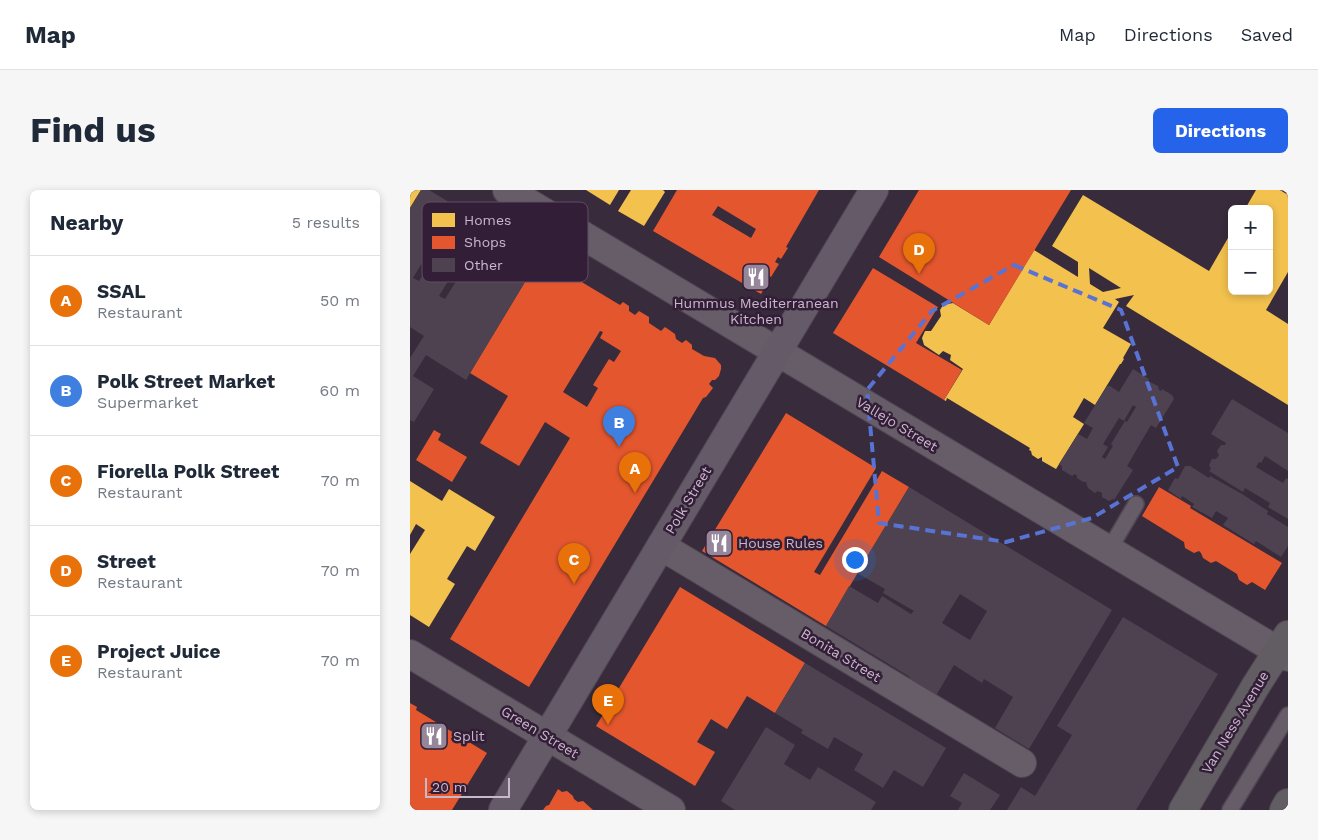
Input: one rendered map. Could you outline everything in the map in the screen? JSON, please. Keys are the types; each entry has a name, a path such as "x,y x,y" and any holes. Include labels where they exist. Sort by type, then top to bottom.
{"highway":[{"name":"Van Ness Avenue","path":"1183,810 1255,687 1285,648"},
{"path":"1284,810 1288,803"}],"street":[{"name":"Vallejo Street","path":"507,190 527,202"},
{"name":"Polk Street","path":"503,810 874,190"},
{"name":"Vallejo Street","path":"588,239 1109,550 1285,648"},
{"name":"Bonita Street","path":"661,546 1022,763"},
{"name":"Green Street","path":"410,654 671,810"}],"lane":[{"path":"1109,550 1136,504"},
{"path":"1230,810 1288,715"}],"highlighted area":[{"path":"1014,265 1121,310 1178,467 1092,518 1006,542 879,523 867,390 932,311"}],"building: Homes":[{"path":"410,190 421,190 410,208"},
{"path":"586,190 619,190 610,205"},
{"path":"631,190 663,190 665,192 644,226 618,211"},
{"path":"1256,190 1280,190 1288,195 1288,272 1266,310 1288,324 1288,405 1126,306 1134,295 1115,299 1119,302 1103,328 1131,344 1124,359 1095,405 1084,398 1073,417 1084,424 1056,469 1042,461 1042,457 1038,459 1032,455 1029,450 1030,448 947,398 946,401 944,400 963,369 950,360 951,355 943,351 939,355 924,345 922,338 925,331 931,331 941,316 940,310 943,305 953,303 989,325 1034,250 1078,277 1078,262 1052,246 1083,195 1209,271 1228,238 1228,295 1273,295 1273,205 1247,205","holes":["1089,268 1121,288 1103,292 1090,284"]},
{"path":"410,481 442,501 449,489 495,517 475,551 467,546 447,579 455,584 429,627 410,615 410,554 425,530 416,524 410,535"}],"building: Shops":[{"path":"677,190 819,190 786,247 788,248 781,259 778,257 775,262 779,264 771,277 767,275 765,279 768,281 761,294 653,231","holes":["718,206 756,229 751,238 712,215"]},
{"path":"919,190 1071,190 989,325 879,257"},
{"path":"873,268 938,307 916,343 962,370 944,400 833,333"},
{"path":"525,282 582,282 620,305 623,302 629,306 629,311 635,315 639,311 649,317 649,323 661,331 665,327 675,334 676,339 682,343 686,340 692,345 692,349 704,356 715,358 721,365 719,376 709,384 713,388 703,398 529,687 450,639 570,438 545,422 519,466 480,443 508,396 470,373","holes":["600,331 603,332 600,338 621,351 614,362 609,359 593,385 598,388 587,407 563,392"]},
{"path":"786,413 876,468 814,572 820,575 882,471 909,487 826,626 702,551"},
{"path":"434,430 441,434 438,440 467,457 452,482 416,460"},
{"path":"1159,487 1191,506 1190,508 1282,563 1265,590 1252,582 1247,585 1239,580 1237,574 1216,561 1211,563 1203,558 1199,551 1194,553 1185,548 1184,542 1142,516"},
{"path":"680,587 805,663 775,713 747,696 727,729 711,719 697,742 715,752 695,786 596,726"},
{"name":"Split","path":"410,703 417,707 416,710 487,753 452,810 410,810"},
{"path":"558,789 562,792 567,791 578,802 583,801 593,810 543,810 549,805"}],"building: Other":[{"path":"421,190 429,190 449,202 422,202 422,263 413,278 419,281 422,276 422,282 448,282 439,296 445,299 456,282 525,282 466,380 426,355 413,376 434,389 414,422 410,420 410,358 424,336 410,327 410,208"},
{"path":"1133,369 1149,379 1147,382 1158,386 1159,390 1161,391 1162,389 1172,395 1174,399 1156,428 1151,425 1127,466 1133,470 1114,500 1109,501 1102,497 1102,493 1098,491 1095,493 1088,488 1087,482 1077,478 1075,474 1072,476 1062,470 1062,466 1059,464 1078,434 1087,439 1093,428 1084,423 1107,386 1119,392","holes":["1133,405 1136,407 1111,444 1113,446 1105,459 1102,457 1108,447 1103,444 1119,418 1124,421"]},
{"path":"1232,399 1288,433 1288,471 1265,456 1256,467 1283,483 1286,478 1288,479 1288,519 1268,507 1270,503 1245,488 1243,492 1209,471 1212,459 1216,459 1219,455 1217,451 1221,445 1226,443 1211,434"},
{"path":"1185,466 1190,466 1209,478 1210,476 1242,494 1268,511 1267,514 1288,527 1288,546 1281,557 1256,541 1254,544 1223,525 1228,518 1216,511 1212,518 1192,507 1194,504 1182,496 1181,499 1168,490 1175,478 1178,479"},
{"path":"909,487 1112,610 1029,749 995,728 1013,697 984,679 982,683 954,665 934,699 907,682 910,677 826,626 849,586 878,603 882,596 911,614 914,611 883,593 885,589 857,573","holes":["960,594 987,611 970,640 942,623"]},
{"path":"1123,617 1218,674 1136,810 1007,810 1021,787 1035,796 1072,735 1057,726"},
{"path":"805,663 946,748 923,787 894,770 883,788 854,770 863,754 834,737 828,749 801,733 803,730 775,713"},
{"path":"766,727 795,745 784,764 810,780 818,767 876,802 871,810 735,810 721,801"},
{"path":"964,773 1000,795 990,810 958,810 962,803 950,796"}],"place":[{"name":"Street","path":"919,274"},
{"name":"Hummus Mediterranean Kitchen","path":"756,277"},
{"name":"Polk Street Market","path":"619,447"},
{"name":"SSAL","path":"635,493"},
{"name":"House Rules","path":"719,543"},
{"name":"Fiorella Polk Street","path":"574,584"},
{"name":"Project Juice","path":"608,725"},
{"name":"Split","path":"434,736"}]}
